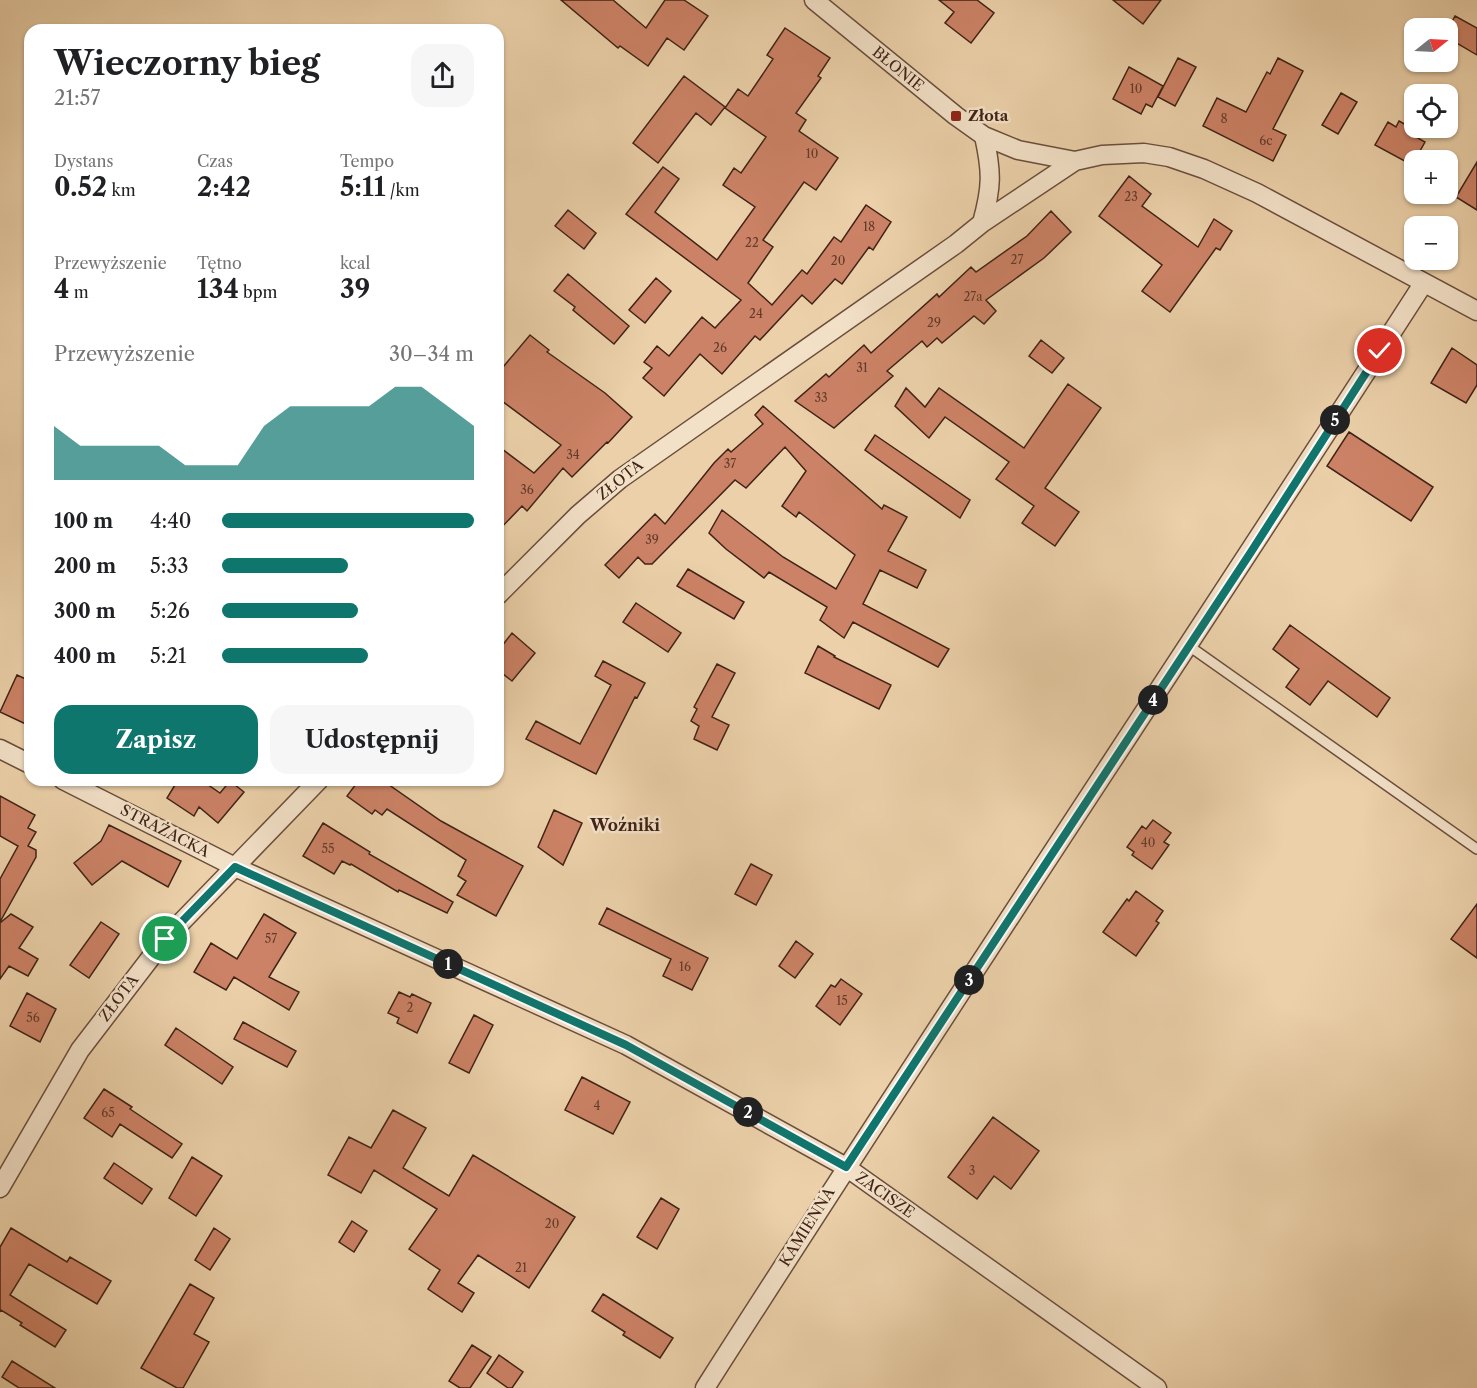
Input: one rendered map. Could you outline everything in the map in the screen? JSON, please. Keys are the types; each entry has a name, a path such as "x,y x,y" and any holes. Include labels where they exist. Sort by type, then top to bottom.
{"street":[{"name":"BŁONIE","path":"814,0 956,116 984,136 1018,150 1075,162"},
{"path":"982,223 990,191 990,160 984,136"},
{"name":"ZŁOTA","path":"504,589 578,515 620,479 956,244 982,223 1075,162 1102,155 1144,153 1169,157 1204,169 1257,193 1477,311"},
{"name":"KAMIENNA","path":"705,1388 846,1167 1189,646 1423,284"},
{"path":"0,748 24,761"},
{"name":"STRAŻACKA","path":"75,786 235,867"},
{"name":"ZŁOTA","path":"0,1188 80,1050 165,939 313,786"},
{"name":"ZACISZE","path":"235,867 626,1045 846,1167 1157,1388"}],"lane":[{"path":"1189,646 1477,849"}],"building":[{"path":"561,0 613,0 646,28 665,0 684,0 708,16 684,50 667,38 648,66 620,46 618,48"},
{"path":"939,0 977,0 994,13 971,43 945,23 954,12"},
{"path":"1113,0 1161,0 1143,24"},
{"path":"1455,16 1477,28 1477,55 1458,44 1458,18 1454,18"},
{"path":"785,28 830,58 818,76 821,78 796,113 806,120 799,131 838,158 816,190 804,182 763,240 773,247 748,283 772,305 802,270 807,274 834,237 841,242 866,205 891,222 873,250 869,247 842,284 835,279 812,304 802,295 760,340 755,336 722,374 700,354 664,396 643,378 652,368 644,362 657,346 669,356 702,317 715,328 741,300 626,214 663,167 679,179 655,212 717,260 755,207 723,185 734,168 741,173 766,137 725,108 738,89 748,96 773,59 767,55"},
{"path":"1178,58 1196,67 1175,106 1158,97"},
{"path":"1278,58 1303,71 1273,129 1286,135 1273,161 1203,126 1217,98 1246,112 1267,72 1270,74"},
{"path":"1129,67 1163,86 1152,107 1146,104 1141,114 1113,99"},
{"path":"684,76 725,107 711,125 696,113 658,163 633,143"},
{"path":"1341,93 1357,102 1338,134 1322,125"},
{"path":"1399,121 1404,124 1404,138 1418,138 1425,142 1420,150 1404,150 1404,161 1375,145 1388,122 1396,127"},
{"path":"1477,162 1477,210 1458,198 1458,194"},
{"path":"1129,176 1151,194 1142,206 1198,247 1214,219 1232,231 1220,250 1216,248 1170,312 1142,291 1162,265 1099,216"},
{"path":"568,210 596,233 584,249 555,226"},
{"path":"1051,211 1071,232 1044,258 986,300 996,311 984,324 974,316 942,343 937,338 927,347 922,341 887,371 893,376 834,428 795,401 826,374 829,377 864,345 871,353 937,294 939,297 971,267 976,272 1027,236"},
{"path":"568,274 629,326 614,344 573,310 575,307 554,291"},
{"path":"656,278 671,291 645,323 629,310"},
{"path":"530,335 549,350 547,352 605,393 632,417 572,477 563,468 527,511 522,506 504,525 504,450 534,473 561,445 504,402 504,366"},
{"path":"1041,340 1064,358 1052,373 1029,356"},
{"path":"1452,348 1477,365 1477,385 1466,403 1431,383"},
{"path":"1068,384 1101,408 1045,488 1079,512 1055,546 1022,523 1034,506 996,479 1009,462 945,417 929,438 895,406 906,388 925,407 939,388 1024,448"},
{"path":"763,406 882,509 884,505 907,517 888,551 926,570 917,588 880,570 863,604 949,649 938,667 853,622 844,638 820,620 827,607 769,572 764,578 709,533 722,510 783,557 836,589 855,555 799,512 796,517 782,506 806,471 785,447 746,488 735,480 652,564 645,564 638,557 619,578 605,565 655,514 665,524 714,463 728,449 731,452 763,424 755,415"},
{"path":"1349,432 1433,487 1411,521 1327,466"},
{"path":"875,435 970,500 960,518 865,450"},
{"path":"688,569 744,602 734,619 677,586"},
{"path":"636,603 681,633 668,652 623,622"},
{"path":"1290,625 1390,698 1377,717 1328,681 1310,705 1286,687 1299,669 1273,649"},
{"path":"512,633 535,653 512,681 504,675 504,643"},
{"path":"818,646 834,657 891,685 879,709 805,673"},
{"path":"603,661 645,683 637,698 635,697 596,774 526,739 536,721 580,744 611,685 595,676"},
{"path":"717,664 735,673 712,717 729,725 717,750 694,739 699,726 691,721 697,709 694,707"},
{"path":"17,675 24,678 24,723 0,712"},
{"path":"174,786 210,786 220,793 226,786 236,786 244,792 218,823 199,807 194,816 167,798"},
{"path":"354,786 391,786 441,821 523,866 496,916 457,895 466,881 458,876 466,860 387,809 382,815 375,810 372,814 347,796"},
{"path":"0,796 35,815 28,828 36,832 28,846 36,850 36,857 0,922 0,879 18,846 0,836"},
{"path":"554,810 582,823 563,865 538,847"},
{"path":"1153,820 1171,833 1164,842 1169,845 1152,869 1132,855 1134,852 1127,847 1142,826 1146,829"},
{"path":"323,823 370,852 369,854 453,902 447,913 399,890 398,892 351,864 342,861 334,874 303,856"},
{"path":"109,825 181,861 168,887 122,861 92,885 74,863 101,841"},
{"path":"751,864 772,875 756,905 735,894"},
{"path":"1136,891 1163,911 1156,921 1159,923 1136,956 1103,932 1127,899 1129,901"},
{"path":"1477,904 1477,958 1451,939"},
{"path":"607,908 708,958 692,990 663,976 671,959 599,924"},
{"path":"11,914 33,927 19,948 38,959 28,976 9,966 0,979 0,923"},
{"path":"264,914 296,933 269,977 299,992 289,1010 234,977 226,990 194,972 211,943 237,959"},
{"path":"101,922 119,934 89,978 70,965"},
{"path":"796,941 813,954 795,978 779,966"},
{"path":"841,979 862,994 840,1025 816,1006 831,985 835,987"},
{"path":"399,992 410,997 412,994 431,1003 417,1033 397,1023 399,1018 388,1013"},
{"path":"27,993 56,1009 40,1042 10,1026"},
{"path":"474,1015 493,1025 469,1073 449,1063"},
{"path":"243,1022 296,1051 287,1067 234,1039"},
{"path":"176,1028 233,1067 222,1084 165,1045"},
{"path":"582,1077 630,1102 613,1134 565,1110"},
{"path":"104,1089 182,1144 172,1158 120,1124 112,1137 84,1118"},
{"path":"393,1110 426,1128 403,1168 449,1196 473,1155 575,1217 529,1288 478,1255 458,1283 474,1293 462,1312 428,1289 440,1270 409,1249 437,1209 374,1170 361,1193 328,1175 349,1137 371,1148"},
{"path":"993,1117 1039,1151 1011,1189 994,1176 977,1199 948,1177"},
{"path":"192,1157 222,1176 196,1216 169,1198"},
{"path":"114,1163 152,1189 142,1204 104,1178"},
{"path":"661,1198 679,1209 657,1249 637,1237"},
{"path":"352,1221 367,1231 354,1252 339,1242"},
{"path":"11,1228 67,1262 70,1257 111,1281 97,1304 29,1264 10,1295 66,1330 55,1347 20,1325 22,1323 1,1310 0,1312 0,1247"},
{"path":"214,1228 230,1239 210,1270 195,1260"},
{"path":"190,1284 214,1298 194,1334 209,1342 183,1388 177,1388 141,1368"},
{"path":"603,1294 673,1338 660,1358 623,1335 625,1332 592,1311"},
{"path":"472,1345 491,1357 470,1388 460,1388 449,1381"},
{"path":"499,1355 523,1372 512,1388 508,1388 487,1373"},
{"path":"12,1361 55,1388 19,1388 2,1377"}],"place":[{"name":"Złota","path":"956,116"}],"district":[{"name":"Woźniki","path":"625,825"}],"route":[{"path":"165,939 235,867 626,1045 846,1167 1251,552 1380,351"}]}
